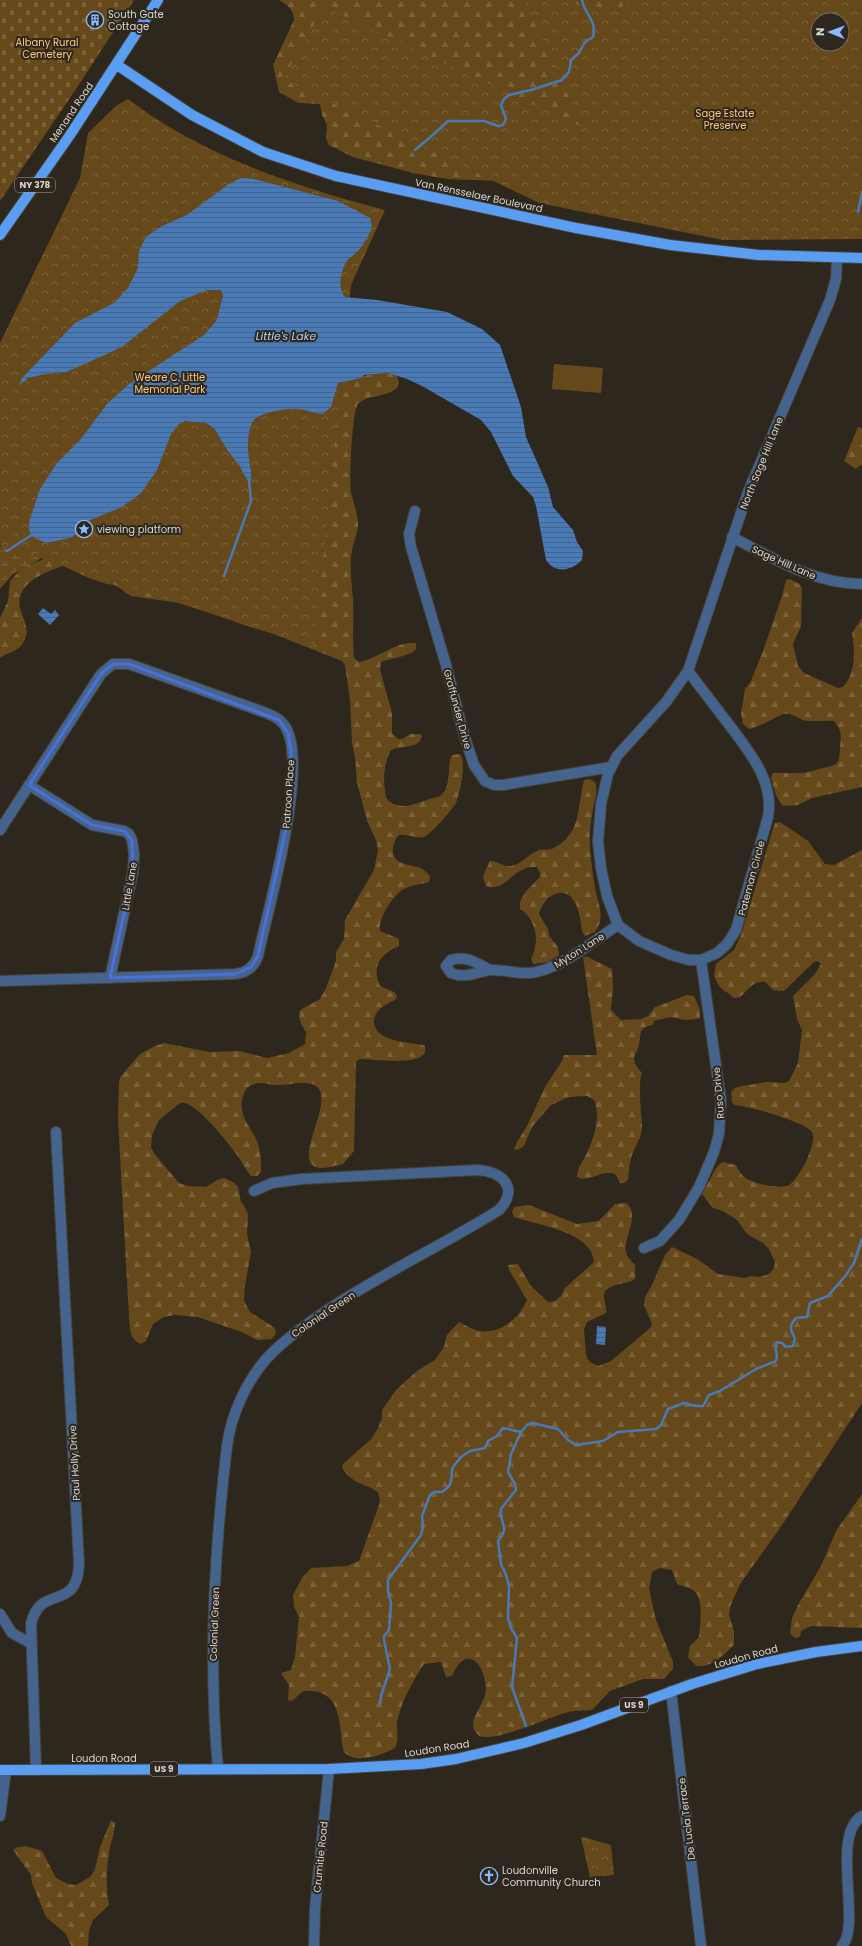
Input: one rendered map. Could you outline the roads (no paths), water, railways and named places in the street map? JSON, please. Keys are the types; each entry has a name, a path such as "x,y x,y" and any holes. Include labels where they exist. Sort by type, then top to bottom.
{"main road":[{"name":"Menand Road","path":"0,235 117,65 158,0"},
{"name":"Van Rensselaer Boulevard","path":"117,65 192,114 244,142 280,159 329,174 401,191 656,243 748,254 862,258"},
{"name":"Loudon Road","path":"3,1770 329,1769 404,1766 483,1753 524,1743 563,1731 671,1691 738,1669 777,1659 862,1646"}],"street":[{"name":"North Sage Hill Lane","path":"688,671 748,492 790,390 823,320 836,282 837,258"},
{"name":"Graffunder Drive","path":"415,511 409,534 411,547 446,665 464,735 477,772 490,783 503,785 611,766"},
{"name":"Sage Hill Lane","path":"732,537 811,575 832,581 862,584"},
{"name":"Patroon Place","path":"0,830 101,674 106,668 117,663 129,664 267,713 279,720 288,733 292,765 288,819 261,941 254,964 248,970 239,974 0,981"},
{"path":"688,671 670,697 617,756 611,766 601,804 598,842 601,868 607,896 618,925 632,937 654,949 684,959 701,960"},
{"name":"Pateman Circle","path":"688,671 756,762 766,786 769,806 768,817 736,930 722,949 712,956 701,960"},
{"name":"Little Lane","path":"29,785 92,825 126,832 132,840 134,853 133,872 110,978"},
{"name":"Myton Lane","path":"490,970 523,973 541,971 575,954 618,925"},
{"name":"Ruso Drive","path":"644,1248 660,1241 680,1220 699,1187 714,1152 719,1134 721,1101 701,960"},
{"name":"Paul Holly Drive","path":"36,1770 30,1643 31,1624 35,1610 43,1602 69,1592 76,1584 79,1572 56,1132"},
{"name":"Colonial Green","path":"218,1769 212,1701 213,1611 228,1439 233,1419 242,1396 266,1359 292,1335 348,1297 499,1210 507,1200 508,1193 505,1181 497,1174 484,1170 302,1179 272,1183 254,1191"},
{"path":"0,1614 12,1633 30,1643"},
{"name":"De Lucia Terrace","path":"671,1691 701,1946"},
{"name":"Crumitie Road","path":"314,1946 315,1908 329,1769"},
{"path":"0,1816 3,1770"},
{"path":"859,1899 852,1835 856,1822 862,1816"},
{"path":"842,1946 854,1938 859,1927"}],"water":[{"name":"Little's Lake","path":"241,178 254,179 338,201 370,218 372,227 367,238 358,251 348,259 343,270 340,285 345,297 377,300 447,312 482,329 500,345 521,407 526,437 548,487 553,507 573,530 577,542 583,551 582,560 578,564 568,569 558,569 546,560 533,497 513,476 491,432 481,420 422,386 388,373 364,375 361,378 338,383 331,407 323,414 299,409 288,409 275,411 254,420 249,431 248,439 251,472 250,485 239,465 228,451 214,428 206,423 185,421 179,424 171,434 157,470 141,493 122,507 90,520 86,527 70,538 46,543 35,538 30,533 29,522 40,489 57,463 81,439 107,404 129,384 204,335 217,320 223,295 221,290 207,290 180,301 123,346 105,355 66,372 45,374 28,378 19,385 22,378 75,323 114,303 128,288 138,268 139,251 146,237 162,226 187,215 229,184"},
{"path":"43,608 51,614 55,610 59,615 50,625 38,614"},
{"path":"597,1326 606,1327 605,1345 596,1344"}],"waterway":[{"path":"415,150 448,121 484,121 498,126 503,125 506,119 501,105 504,99 509,95 562,80 569,72 571,60 579,53 585,42 593,37 594,31 592,22 582,0"},
{"path":"858,212 862,192"},
{"path":"224,576 251,501 249,481"},
{"path":"7,551 33,534"},
{"path":"526,1726 512,1687 517,1638 511,1628 508,1618 509,1586 501,1564 498,1541 504,1532 501,1509 516,1490 515,1484 508,1472 511,1454 521,1432 527,1425 532,1423 558,1429 568,1440 576,1445 603,1441 618,1432 656,1429 661,1425 668,1409 684,1403 703,1406 709,1395 720,1391 756,1369 776,1361 777,1342 782,1343 786,1347 793,1346 795,1338 791,1328 792,1323 796,1318 807,1317 810,1303 828,1296 846,1275 854,1263 862,1239"},
{"path":"380,1704 381,1696 390,1669 384,1640 384,1636 389,1630 391,1603 388,1591 388,1580 421,1535 423,1527 422,1516 430,1495 434,1492 442,1492 449,1486 451,1483 453,1467 461,1457 470,1451 485,1448 488,1441 497,1436 503,1428 521,1432"}],"place":[{"name":"South Gate Cottage","path":"95,20"},
{"name":"viewing platform","path":"84,529"},
{"name":"Loudonville Community Church","path":"489,1876"}],"park label":[{"name":"Albany Rural Cemetery","path":"47,48"},
{"name":"Sage Estate Preserve","path":"725,118"},
{"name":"Weare C. Little Memorial Park","path":"170,382"}]}
